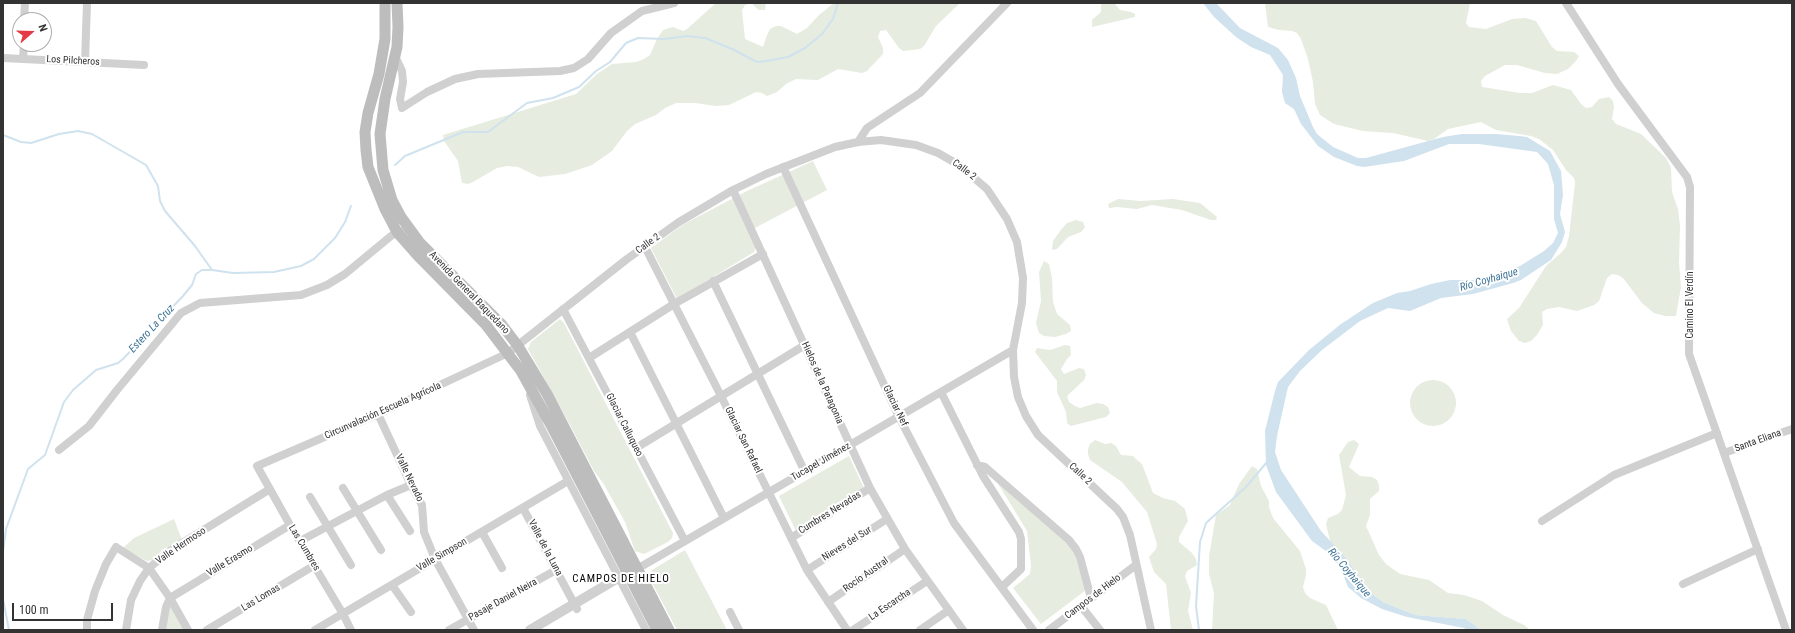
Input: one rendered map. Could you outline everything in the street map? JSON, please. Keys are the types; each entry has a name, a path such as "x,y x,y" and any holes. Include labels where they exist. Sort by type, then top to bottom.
{"main road":[{"name":"Avenida General Baquedano","path":"385,3 385,39 379,74 368,113 366,150 368,167 377,192 398,232 420,258 482,321 508,353 521,372 551,425 626,576 657,630"},
{"name":"Avenida General Baquedano","path":"397,3 398,35 395,56 381,119 381,154 387,186 401,217 420,243 502,325 518,346 547,394 626,576 669,630"}],"street":[{"path":"85,62 87,3"},
{"path":"395,56 402,71 403,82 400,99 402,108 427,92 455,79 478,74 560,71 574,68 588,59 611,32 642,11 674,3"},
{"path":"858,142 866,128 920,93 1007,3"},
{"name":"Camino El Verdín","path":"1566,3 1618,84 1687,177 1690,187 1689,354 1786,630"},
{"path":"23,52 23,58"},
{"name":"Los Pilcheros","path":"3,58 144,65"},
{"name":"Calle 2","path":"508,353 597,282 645,247 697,211 733,190 783,167 835,147 858,142 893,141 916,145 933,151 969,172 994,198 1012,230 1022,266 1022,303 1013,350 1016,387 1026,416 1038,435 1120,513 1130,535 1151,630"},
{"name":"Glaciar Nef","path":"783,167 899,417 954,523 1033,630"},
{"name":"Hielos de la Patagonia","path":"733,190 870,488 905,549 963,630"},
{"path":"59,450 88,426 181,313 200,303 301,295 327,285 345,274 398,232 410,230"},
{"name":"Glaciar San Rafael","path":"645,247 722,396 807,570 847,630"},
{"path":"589,358 674,304 762,254"},
{"path":"713,281 805,472"},
{"name":"Glaciar Calluqueo","path":"563,309 685,541"},
{"path":"630,332 724,518"},
{"path":"636,448 805,345"},
{"name":"Tucapel Jiménez","path":"530,630 576,606 1013,350"},
{"name":"Circunvalación Escuela Agrícola","path":"257,466 378,414 508,353"},
{"name":"Avenida General Baquedano","path":"521,372 540,426 568,481 626,576 646,630"},
{"path":"941,392 977,465 996,498 1019,532 1021,539 1021,569 1002,587"},
{"name":"Valle Nevado","path":"378,414 423,509 424,532 435,559 474,630"},
{"name":"Santa Eliana","path":"1724,453 1792,429"},
{"path":"1542,521 1614,475 1717,433"},
{"path":"977,465 985,467 1069,540 1080,557 1091,598"},
{"name":"Las Cumbres","path":"257,466 351,630"},
{"name":"Valle Simpson","path":"316,630 568,481"},
{"path":"300,541 387,495 411,485"},
{"path":"343,488 381,550"},
{"name":"Cumbres Nevadas","path":"791,538 870,488"},
{"name":"Valle Hermoso","path":"126,630 131,600 140,581 149,568 172,550 270,489"},
{"path":"387,495 410,531"},
{"path":"310,498 351,565"},
{"name":"Valle de la Luna","path":"523,508 576,606"},
{"name":"Nieves del Sur","path":"807,570 887,519"},
{"name":"Valle Erasmo","path":"170,598 290,525"},
{"path":"482,532 502,568"},
{"path":"87,630 87,620 95,591 106,564 116,547 149,568 170,598 188,630"},
{"name":"Rocío Austral","path":"828,602 905,549"},
{"path":"1684,584 1758,549"},
{"name":"Campos de Hielo","path":"1049,630 1136,565"},
{"name":"Las Lomas","path":"207,630 315,566"},
{"name":"Pasaje Daniel Neira","path":"449,630 556,570"},
{"name":"La Escarcha","path":"853,630 927,581"},
{"path":"392,585 411,612"},
{"path":"162,630 166,607 170,598"},
{"name":"Tucapel Jiménez","path":"541,630 576,606"},
{"path":"1080,606 1100,630"},
{"path":"920,630 949,610"},
{"path":"730,612 739,630"}],"shaded area":[{"path":"716,3 751,3 745,5 742,10 745,39 763,47 770,29 776,26 781,26 797,34 807,28 819,15 834,3 960,3 936,26 924,46 920,49 903,51 899,48 886,30 880,31 878,37 883,48 883,54 867,71 862,73 838,69 818,80 796,79 786,84 777,92 767,96 756,92 729,105 716,106 695,103 676,103 665,108 656,115 635,124 627,131 612,151 592,165 565,174 539,177 518,167 507,166 497,168 468,184 462,183 458,161 444,141 443,135 576,94 597,74 612,64 636,62 644,59 650,55 663,30 673,27 683,31 687,29"},
{"path":"751,3 766,3 765,10 759,10"},
{"path":"1101,3 1114,3 1120,10 1135,14 1135,17 1092,27 1092,20 1101,12"},
{"path":"1265,3 1470,3 1466,23 1469,27 1486,29 1512,19 1525,18 1536,21 1552,47 1557,51 1574,52 1579,56 1576,61 1568,69 1557,74 1545,73 1517,65 1505,65 1485,76 1481,81 1482,87 1520,93 1532,93 1553,85 1571,90 1581,104 1586,108 1592,107 1599,99 1609,97 1613,101 1614,107 1612,119 1616,124 1641,134 1666,158 1671,168 1672,192 1678,209 1680,226 1679,263 1681,287 1676,316 1665,316 1654,313 1642,303 1623,278 1612,274 1607,278 1599,301 1594,305 1577,311 1559,307 1547,309 1542,312 1543,325 1537,335 1531,341 1525,343 1519,341 1511,331 1507,319 1519,308 1546,266 1566,247 1569,236 1575,183 1574,178 1566,170 1553,150 1539,139 1531,136 1496,130 1481,122 1448,129 1434,139 1428,141 1393,133 1363,131 1334,124 1320,115 1315,104 1313,82 1308,59 1301,39 1297,33 1292,31 1268,27"},
{"path":"813,161 827,190 749,231 756,247 754,252 677,299 651,248 684,224 747,191"},
{"path":"1118,199 1140,201 1173,199 1200,203 1217,217 1216,220 1211,220 1182,210 1152,205 1137,209 1117,207 1109,208 1108,204"},
{"path":"1076,220 1083,222 1085,227 1081,232 1068,237 1057,249 1052,250 1053,241 1060,231 1067,223"},
{"path":"1044,261 1049,264 1052,278 1053,302 1057,314 1070,325 1071,331 1055,337 1044,336 1039,333 1036,323 1041,301 1039,272"},
{"path":"560,319 564,323 673,533 672,538 668,542 644,554 635,551 625,522 603,483 594,471 528,349 531,342"},
{"path":"1065,345 1070,346 1071,355 1061,369 1064,374 1079,368 1084,369 1086,375 1084,380 1067,396 1069,402 1080,408 1097,403 1103,404 1108,407 1110,413 1106,417 1071,426 1067,423 1066,412 1057,392 1057,381 1035,352 1037,348 1050,350"},
{"path":"1433,380 1446,384 1452,390 1456,403 1452,416 1446,422 1433,426 1420,422 1414,416 1410,403 1414,390 1420,384"},
{"path":"1095,440 1105,444 1111,443 1116,446 1121,455 1133,456 1142,464 1153,493 1163,498 1175,501 1185,509 1188,521 1179,537 1179,542 1192,553 1196,559 1197,565 1187,571 1185,576 1191,593 1188,611 1193,630 1171,630 1166,584 1154,572 1149,557 1156,549 1157,544 1147,512 1122,482 1090,460 1088,449 1090,444"},
{"path":"1354,440 1359,444 1349,467 1360,476 1372,477 1377,480 1379,485 1379,491 1370,499 1370,515 1366,526 1379,555 1386,564 1400,574 1429,580 1448,593 1464,595 1482,601 1530,630 1481,630 1466,619 1415,615 1383,602 1371,593 1345,557 1330,541 1326,524 1328,518 1338,514 1342,510 1346,495 1339,455 1348,442"},
{"path":"849,456 864,488 796,531 779,496"},
{"path":"1252,466 1257,469 1261,486 1269,501 1269,507 1273,518 1300,551 1306,569 1303,587 1305,593 1310,598 1326,605 1338,630 1212,630 1214,593 1209,574 1209,556 1216,515 1230,505 1239,484"},
{"path":"994,477 1072,545 1086,590 1041,624 1013,588 1030,574 1031,566 1027,531"},
{"path":"174,519 182,540 162,550 154,560 147,561 123,548 134,538"},
{"path":"685,550 727,630 677,630 650,579 652,570"},
{"path":"170,599 187,630 162,630"}],"water":[{"name":"Río Coyhaique","path":"1203,3 1216,3 1240,28 1278,48 1288,60 1296,78 1300,96 1313,127 1317,134 1333,147 1358,158 1366,158 1443,137 1462,134 1519,136 1527,137 1550,151 1561,171 1563,195 1560,214 1565,232 1562,242 1551,260 1521,280 1513,283 1473,294 1441,298 1410,311 1388,308 1360,321 1322,350 1300,371 1288,387 1277,436 1275,452 1281,470 1321,531 1345,557 1371,593 1383,602 1415,615 1466,619 1481,630 1467,630 1464,628 1407,617 1382,609 1361,598 1348,587 1341,569 1330,554 1312,541 1276,492 1266,465 1265,431 1278,382 1309,350 1341,324 1373,303 1397,293 1410,291 1431,284 1450,280 1474,280 1520,266 1544,251 1553,243 1558,233 1554,219 1554,185 1548,164 1537,152 1479,144 1449,144 1404,161 1364,167 1357,166 1334,157 1318,146 1301,124 1294,109 1285,103 1282,92 1283,75 1270,55 1251,47 1236,37 1214,17"}],"waterway":[{"name":"Estero La Cruz","path":"395,165 405,156 463,132 488,132 527,103 553,98 579,87 596,71 610,62 626,43 638,38 664,39 687,36 705,38 732,49 757,62 766,61 788,57 805,48 822,34 833,19 838,3"},
{"path":"3,135 21,142 31,143 59,134 78,131 92,134 146,165 158,186 160,201 165,211 195,246 212,270"},
{"name":"Estero La Cruz","path":"3,552 6,529 28,469 45,455 64,402 73,390 96,370 118,363 123,359 183,296 192,285 196,274 202,270 233,273 274,272 301,266 314,259 335,238 345,222 351,206"},
{"path":"1199,630 1196,606 1200,542 1206,523 1246,487 1267,462"},
{"name":"Estero La Cruz","path":"3,599 9,630"}],"district":[{"name":"CAMPOS DE HIELO","path":"621,579"}]}
